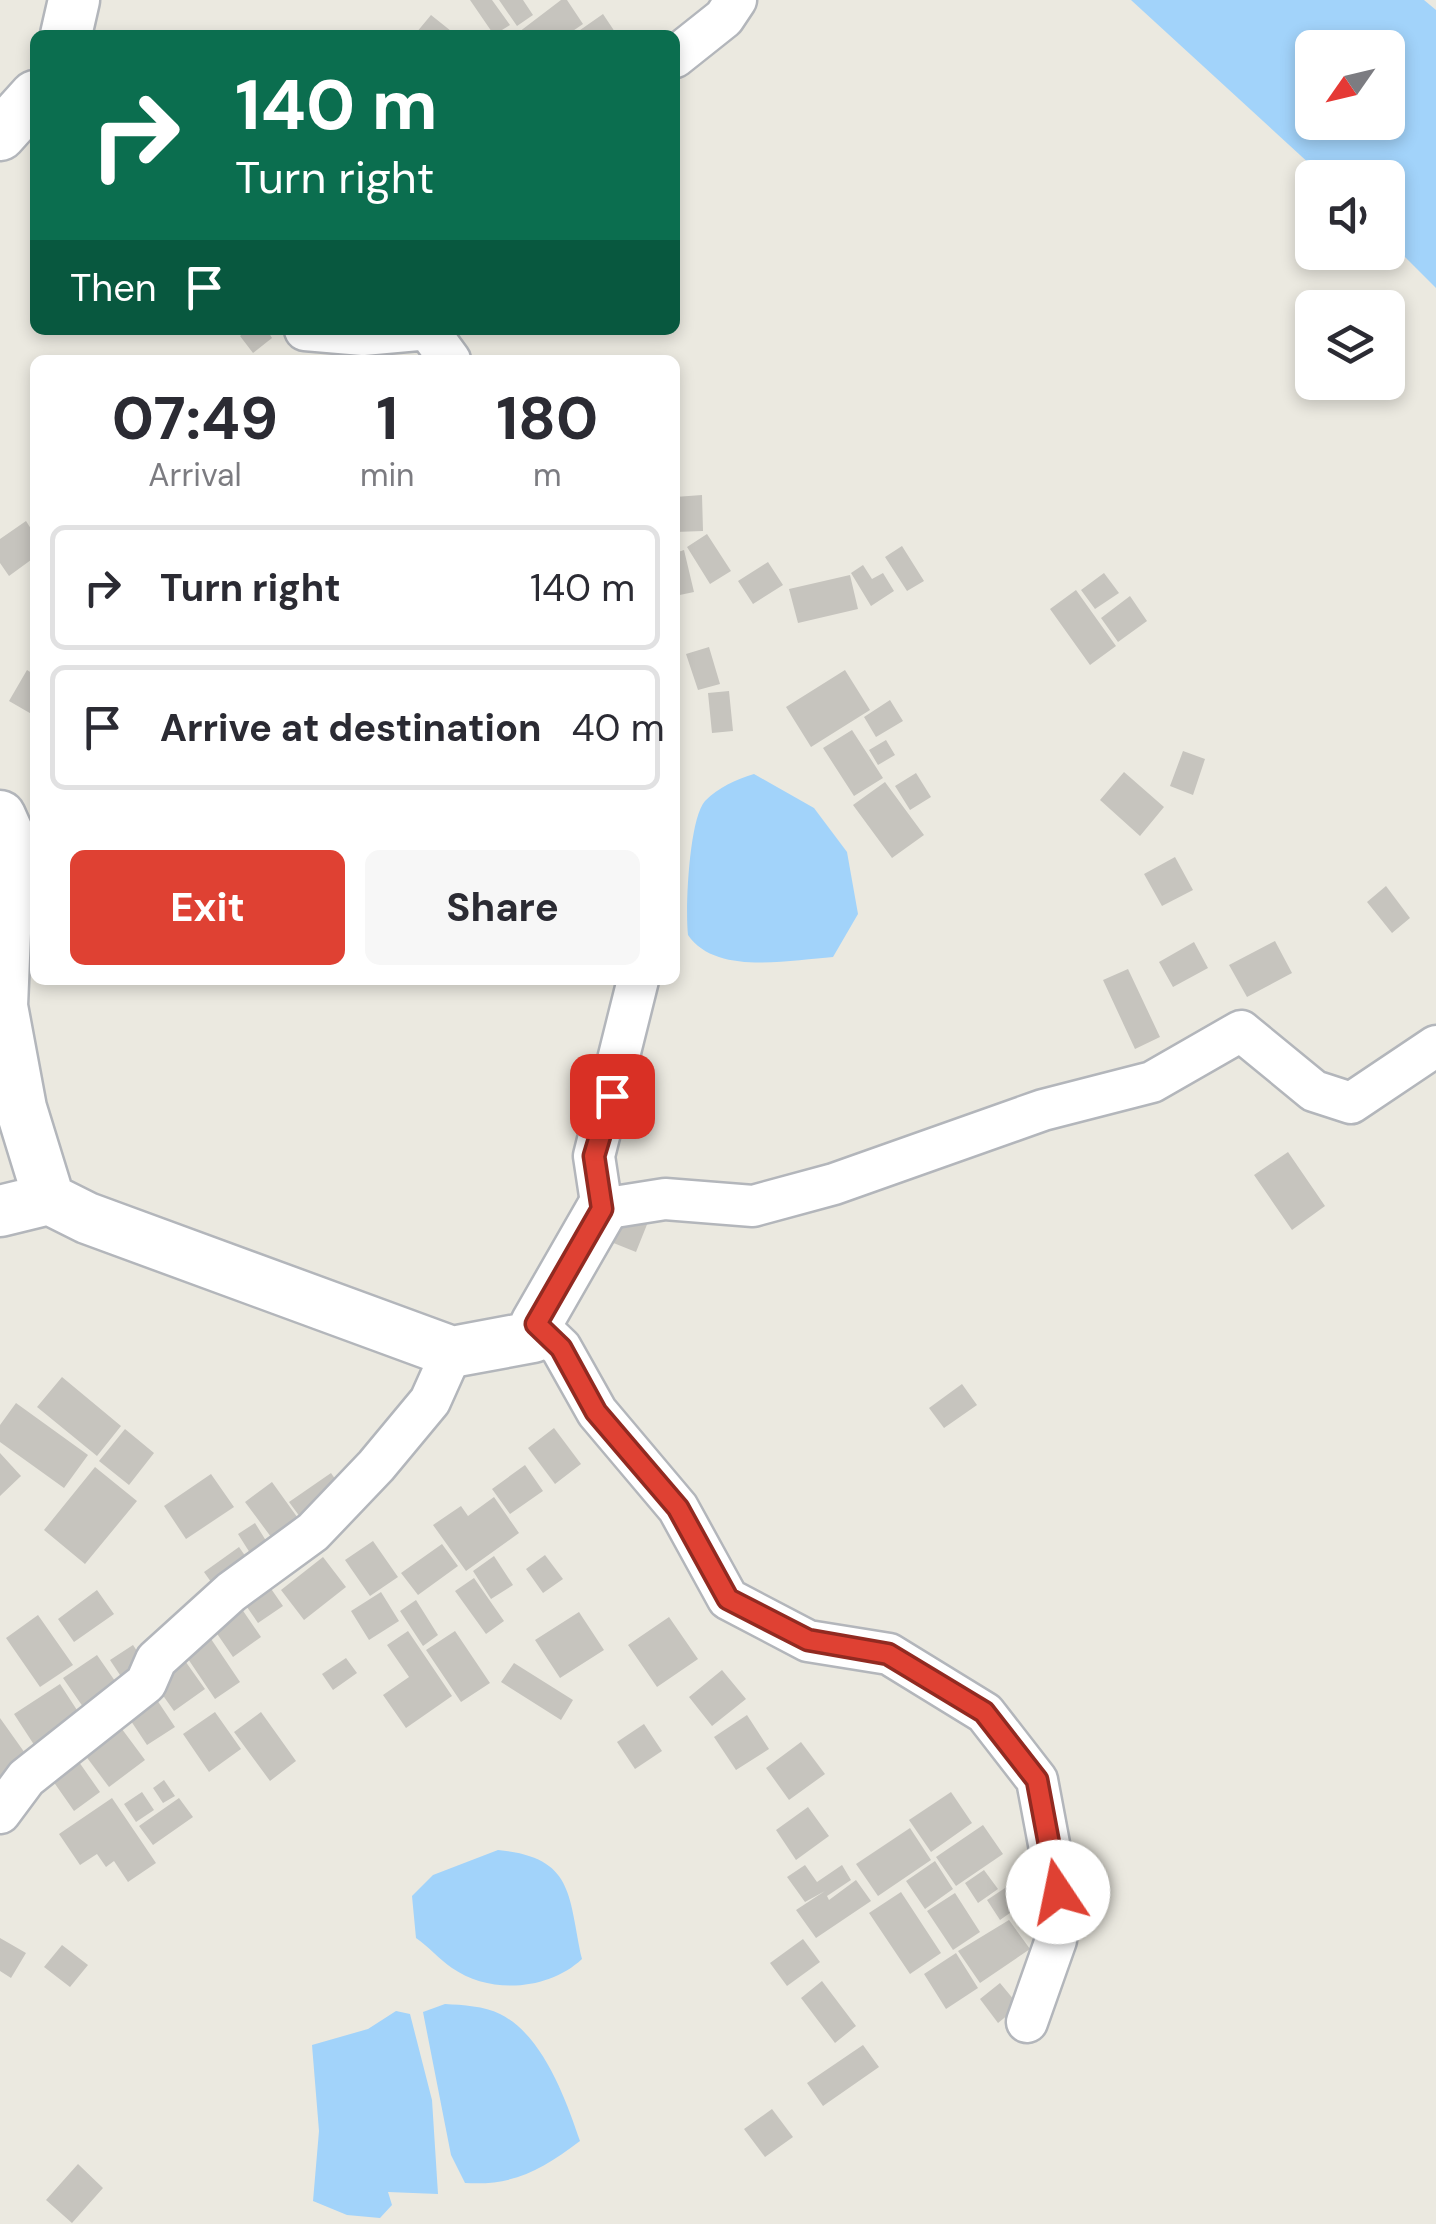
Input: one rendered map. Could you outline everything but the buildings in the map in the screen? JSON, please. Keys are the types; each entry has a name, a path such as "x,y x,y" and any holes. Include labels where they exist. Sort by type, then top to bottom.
{"street":[{"path":"67,30 74,0"},
{"path":"680,53 724,18 736,0"},
{"path":"0,816 8,836 2,1006 21,1108 49,1198"},
{"path":"0,1211 49,1198 86,1218 452,1352 533,1338 536,1324 602,1209 594,1156 637,985"},
{"path":"602,1209 665,1199 753,1206 834,1184 1043,1110 1152,1082 1241,1031 1314,1092 1351,1103 1436,1046"},
{"path":"536,1324 561,1348 596,1412 678,1508 728,1599 808,1640 888,1654 984,1712 1037,1780 1058,1892 1056,1940 1027,2022"},
{"path":"0,1813 26,1778 146,1682 156,1660 230,1592 313,1532 430,1401 452,1352"}],"water":[{"path":"1131,0 1424,0 1436,10 1436,288 1405,257 1405,160 1305,160"},
{"path":"754,774 814,808 847,852 858,914 833,957 735,961 701,948 688,935 689,865 700,811 716,792"},
{"path":"498,1850 542,1861 555,1871 570,1899 582,1959 537,1983 502,1985 467,1977 416,1938 412,1896 433,1875"},
{"path":"445,2004 494,2011 529,2037 551,2070 580,2141 513,2179 465,2183 451,2155 423,2012"},
{"path":"396,2011 410,2014 432,2100 438,2194 388,2192 392,2205 380,2218 347,2215 313,2201 319,2131 312,2045 368,2029"}],"route":[{"path":"612,1096 594,1156 602,1209 536,1324 561,1348 596,1412 678,1508 728,1599 808,1640 888,1654 984,1712 1037,1780 1058,1892"}]}
